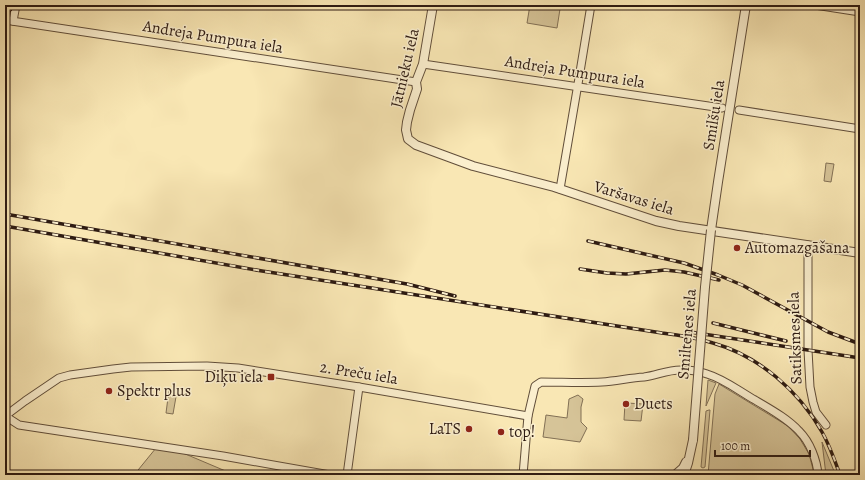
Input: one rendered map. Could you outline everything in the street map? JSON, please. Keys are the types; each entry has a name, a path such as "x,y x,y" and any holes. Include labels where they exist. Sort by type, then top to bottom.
{"street":[{"path":"13,21 16,5"},
{"name":"Jātnieku iela","path":"408,138 406,130 407,122 417,89 416,82 423,64 433,5"},
{"path":"560,189 591,5"},
{"name":"Smilšu iela","path":"711,230 746,5"},
{"path":"816,5 860,12"},
{"name":"Andreja Pumpura iela","path":"5,20 416,82"},
{"name":"Andreja Pumpura iela","path":"423,64 722,108"},
{"path":"739,110 860,129"},
{"name":"Varšavas iela","path":"408,138 416,145 473,166 560,189 679,226 860,253"},
{"name":"Smiltenes iela","path":"684,475 691,453 693,440 704,295 711,230"},
{"name":"Satiksmes iela","path":"808,245 808,350 810,387 816,412 826,425"},
{"name":"2. Preču iela","path":"5,416 59,378 70,375 113,368 207,366 238,368 528,416"},
{"path":"523,475 528,416 535,386 541,382 602,382 650,376 670,370 695,370 708,374 732,386 793,425 800,432 814,456 818,475"},
{"path":"347,475 358,387"},
{"path":"5,416 19,425 223,456 330,475"},
{"name":"Smiltenes iela","path":"690,475 694,452 693,440"},
{"name":"Smiltenes iela","path":"675,475 683,468 691,453"}],"shaded area":[{"path":"530,5 560,9 557,28 527,23"},
{"path":"826,163 834,164 831,182 824,181"},
{"path":"708,380 716,383 706,406"},
{"path":"719,384 788,426 800,439 809,454 813,475 708,475 715,394"},
{"path":"169,390 177,391 173,414 166,413"},
{"path":"578,395 583,399 581,407 581,422 587,428 580,442 543,437 546,415 567,418 569,399"},
{"path":"625,403 643,404 641,421 624,420"},
{"path":"710,410 705,467 703,468 701,467 706,411"},
{"path":"822,442 834,471 835,475 826,475"},
{"path":"156,448 183,453 235,475 134,475"}],"tram line":[{"path":"5,15 17,5"}],"railway":[{"path":"5,214 407,284 455,296"},
{"path":"5,226 262,271 681,336 713,343 730,349 762,366 790,389 813,417 822,432 830,448 840,475"},
{"path":"588,241 684,263 718,275 742,285 828,332 860,344"},
{"path":"580,269 626,274 665,270 684,272 719,280"},
{"path":"713,323 786,341"},
{"path":"690,332 860,358"}],"place":[{"name":"Automazgāšana","path":"737,248"},
{"name":"Diķu iela","path":"271,377"},
{"name":"Spektr plus","path":"109,391"},
{"name":"Duets","path":"626,404"},
{"name":"LaTS","path":"469,429"},
{"name":"top!","path":"501,432"}]}
